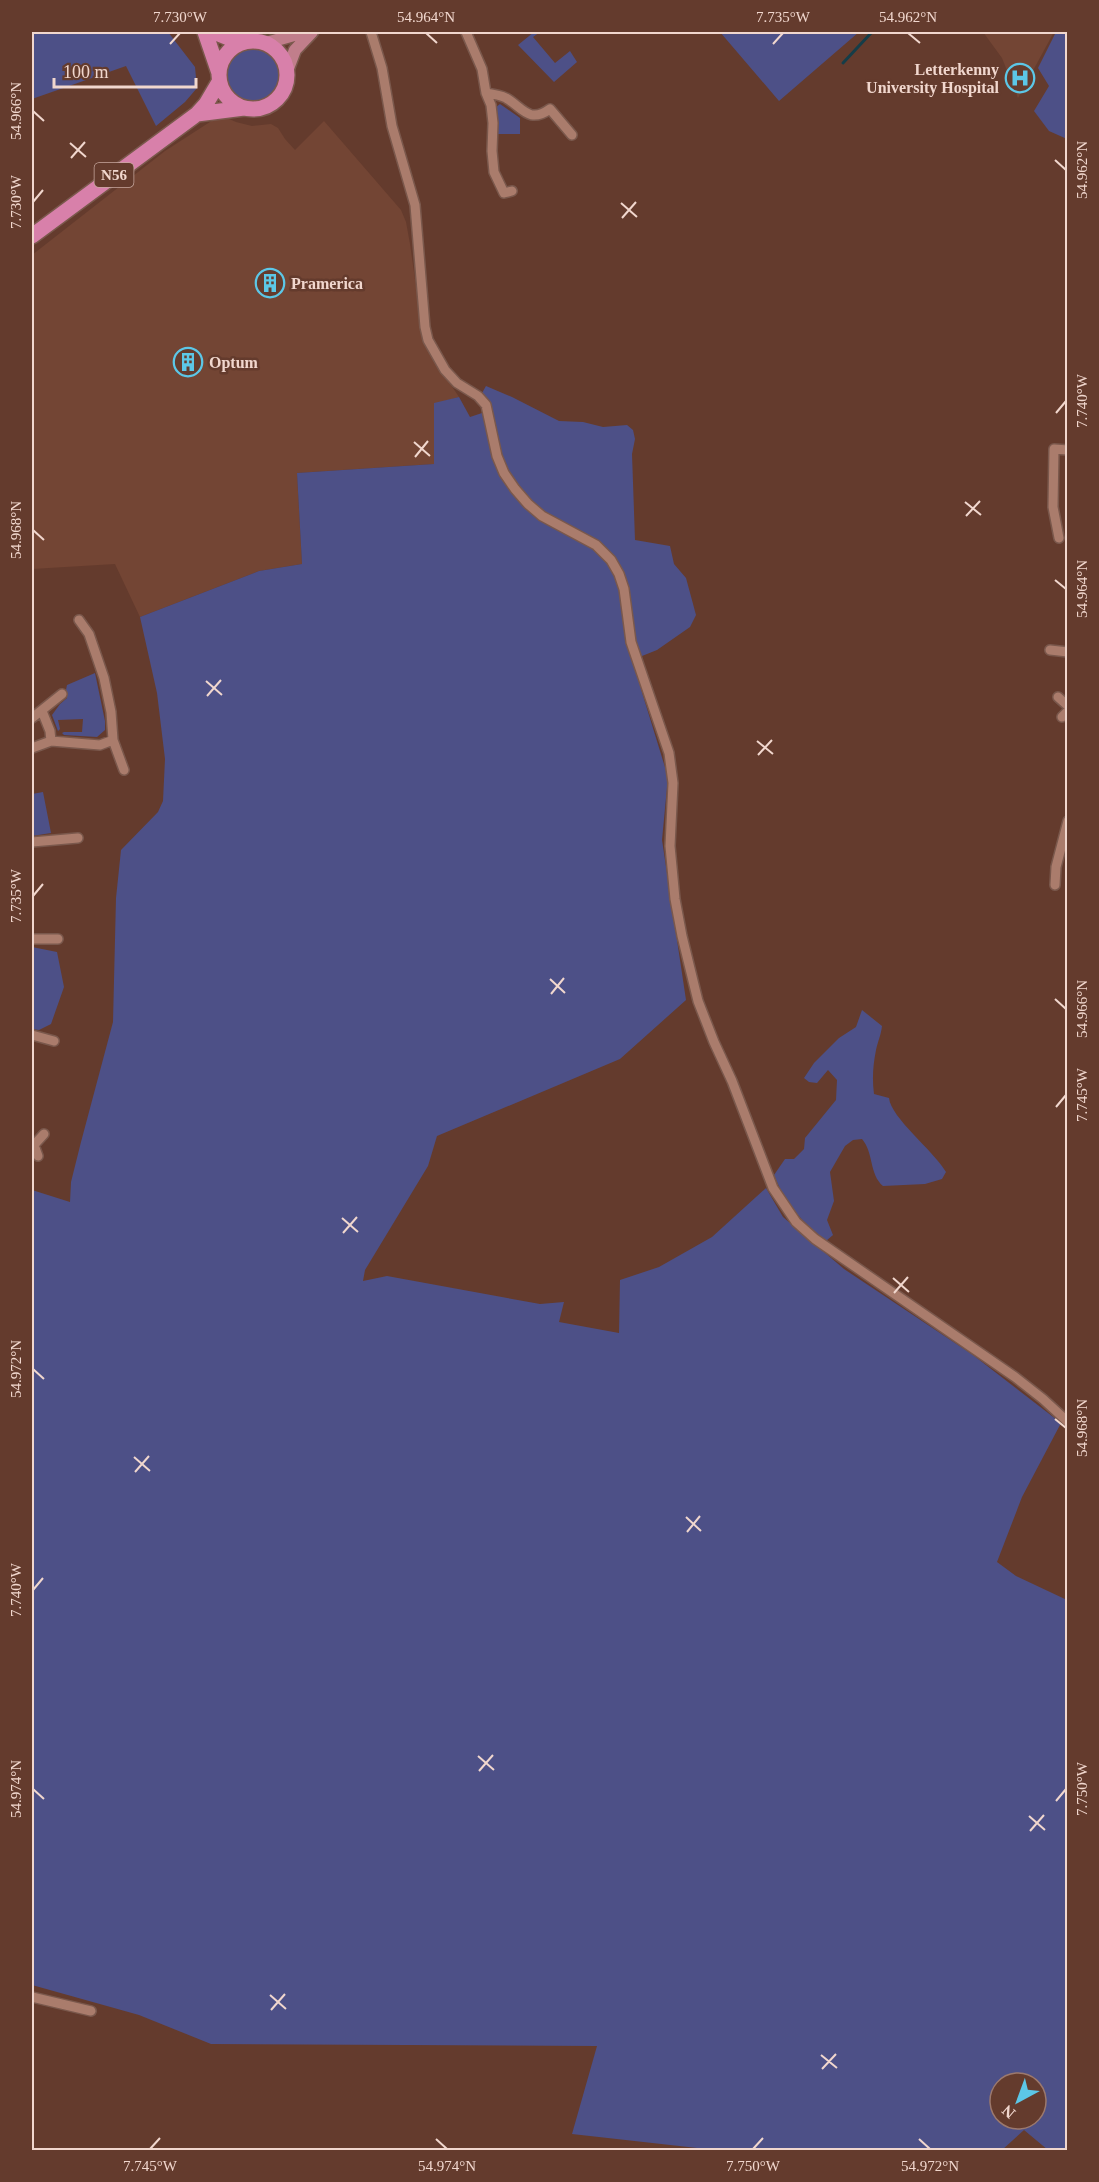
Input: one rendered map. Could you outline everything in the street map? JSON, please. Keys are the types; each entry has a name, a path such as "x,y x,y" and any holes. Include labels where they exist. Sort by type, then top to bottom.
{"main road":[{"path":"205,32 228,98 244,108"},
{"path":"214,32 231,39 266,43 305,32"},
{"path":"287,71 295,50 312,32"},
{"name":"N56","path":"32,236 197,114 206,104 228,51 245,41"},
{"path":"266,43 279,52 285,61 287,71"},
{"name":"N56","path":"197,114 244,108 260,109 274,102 284,91 287,71"}],"street":[{"path":"371,32 382,68 392,126 415,205 428,340 445,370 457,383 486,405 497,456 504,473 515,489 542,516 596,545 611,560 619,574 624,589 631,642 669,753 673,783 670,846 675,899 686,956 698,1001 773,1188 796,1222 815,1239 1015,1377 1067,1421"},
{"path":"467,32 482,69 490,105 493,123 494,172 504,193 512,191"},
{"path":"486,93 505,98 531,115 541,115 550,109 572,135"},
{"path":"1060,538 1053,507 1054,448 1068,450"},
{"path":"79,620 89,634 104,678 111,712 112,740 124,770"},
{"path":"1050,650 1068,652"},
{"path":"32,718 62,694"},
{"path":"1058,697 1068,706"},
{"path":"42,711 50,731 51,741"},
{"path":"32,748 51,741 100,745 112,740"},
{"path":"1055,885 1056,867 1068,821"},
{"path":"32,842 78,837"},
{"path":"32,939 58,939"},
{"path":"32,1035 54,1041"},
{"path":"38,1156 33,1145 44,1134"},
{"path":"32,1997 91,2011"}],"shaded area":[{"path":"32,32 168,32 195,67 197,88 185,102 156,126 126,66 32,99"},
{"path":"534,32 540,32 533,37 555,63 570,51 577,62 554,82 518,45"},
{"path":"720,32 859,32 779,101"},
{"name":"Letterkenny University Hospital","path":"983,32 1054,32 1018,98 1002,58"},
{"path":"1056,32 1067,32 1067,139 1049,131 1034,111 1049,86 1038,68"},
{"path":"247,46 259,46 269,50 277,58 281,74 277,90 269,98 259,102 247,102 237,98 229,90 225,80 225,68 229,58 237,50"},
{"path":"500,104 520,118 520,134 497,134 495,108"},
{"path":"227,118 252,126 271,124 278,128 295,150 324,121 401,210 410,244 423,336 431,355 459,397 434,404 434,464 297,473 302,564 259,571 140,617 115,564 32,569 32,255 165,151 213,120"},
{"path":"486,386 559,421 583,422 603,427 627,425 633,430 635,439 632,454 635,540 670,546 674,564 686,578 696,615 690,627 657,650 637,658 641,689 668,777 662,840 686,1000 620,1059 437,1136 428,1166 365,1270 363,1281 387,1276 540,1304 564,1302 559,1322 619,1333 620,1280 659,1267 712,1237 766,1188 783,1217 844,1269 973,1355 1061,1423 1022,1497 997,1562 1016,1576 1067,1600 1067,2150 1048,2150 1025,2131 1048,2131 1048,2071 988,2071 988,2131 1023,2131 1002,2150 715,2150 572,2134 597,2046 211,2044 139,2015 32,1985 32,1190 70,1202 71,1182 113,1022 116,898 121,850 158,812 163,801 165,759 157,693 140,617 259,571 302,564 297,473 434,464 434,403 459,397 470,417 482,413 497,469 504,468 494,419 482,393"},
{"path":"95,673 105,730 97,737 64,735 62,733 64,732 82,732 83,719 58,720 60,729 58,731 52,715 67,698 65,695 67,685"},
{"path":"43,792 51,833 32,836 32,794"},
{"path":"32,947 57,952 64,987 51,1024 39,1030 32,1029"},
{"path":"862,1010 882,1026 874,1061 874,1094 889,1098 897,1115 946,1172 942,1179 925,1184 883,1186 876,1176 866,1145 862,1139 853,1140 845,1146 830,1172 834,1201 827,1220 833,1235 826,1241 795,1212 774,1175 785,1159 794,1159 804,1149 805,1138 836,1100 837,1080 828,1070 817,1083 809,1082 804,1078 814,1063 839,1038 856,1027"}],"waterway":[{"path":"843,63 872,32"}],"place":[{"name":"Letterkenny University Hospital","path":"1020,78"},
{"name":"Pramerica","path":"270,283"},
{"name":"Optum","path":"188,362"}]}
